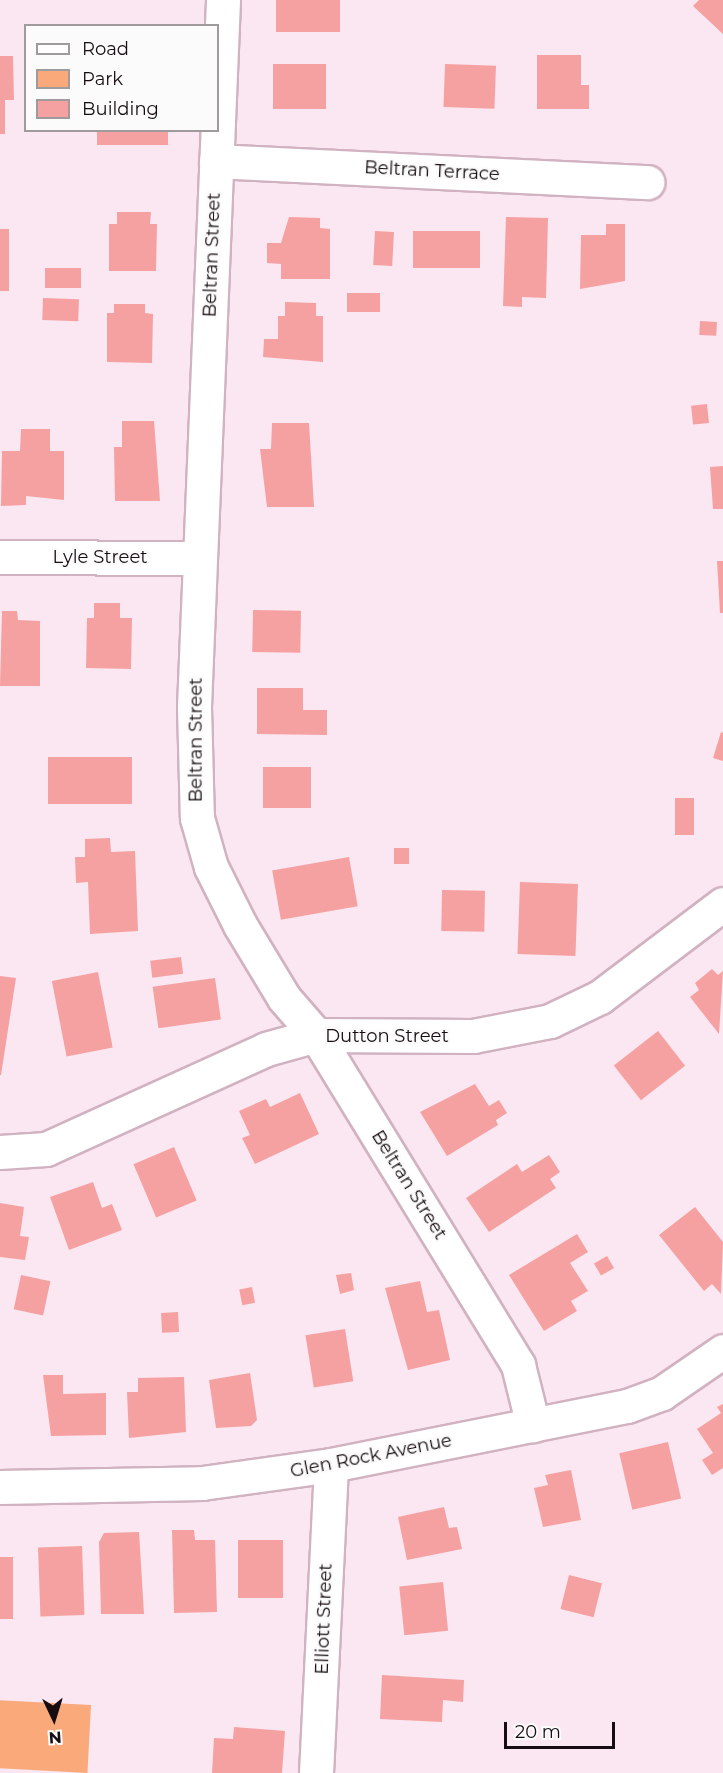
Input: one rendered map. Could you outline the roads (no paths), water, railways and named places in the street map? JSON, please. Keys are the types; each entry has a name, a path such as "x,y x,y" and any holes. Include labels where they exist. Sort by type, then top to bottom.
{"street":[{"name":"Beltran Street","path":"219,92 223,0"},
{"name":"Beltran Street","path":"217,132 193,769 204,845 240,925 284,998 316,1035 518,1365 533,1425"},
{"name":"Beltran Terrace","path":"216,161 647,182"},
{"name":"Lyle Street","path":"0,557 200,558"},
{"name":"Dutton Street","path":"0,1152 46,1149 266,1048 316,1035 473,1036 550,1021 600,997 723,904"},
{"name":"Glen Rock Avenue","path":"0,1487 235,1481 331,1465 533,1425 644,1400 723,1351"},
{"name":"Elliott Street","path":"316,1773 331,1465"}]}
